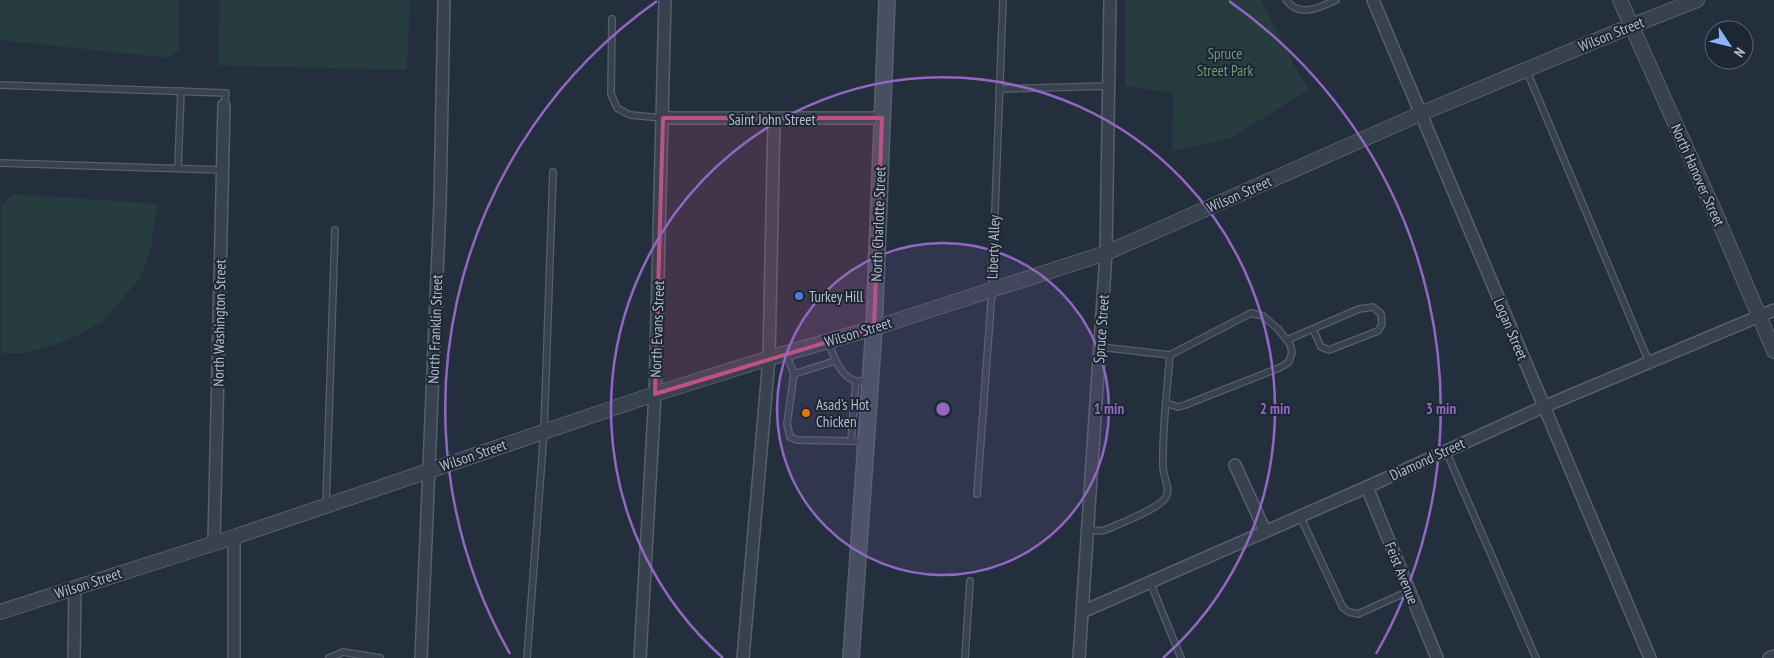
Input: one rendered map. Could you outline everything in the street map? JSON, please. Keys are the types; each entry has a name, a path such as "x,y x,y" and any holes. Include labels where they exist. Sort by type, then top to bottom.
{"main road":[{"name":"North Charlotte Street","path":"851,658 863,380 874,328 887,0"}],"street":[{"name":"North Franklin Street","path":"421,658 440,204 444,0"},
{"name":"North Evans Street","path":"640,658 655,394 665,0"},
{"name":"Spruce Street","path":"1079,658 1106,253 1110,0"},
{"name":"Logan Street","path":"1373,0 1650,658"},
{"name":"North Hanover Street","path":"1620,0 1717,217 1774,351"},
{"name":"Wilson Street","path":"0,612 234,536 655,394 769,358 874,328 1106,253 1420,114 1697,0"},
{"name":"North Washington Street","path":"214,542 224,105"},
{"name":"Saint John Street","path":"663,118 882,118"},
{"path":"743,658 769,358 774,119"},
{"name":"Diamond Street","path":"1082,612 1367,487 1543,406 1774,310"},
{"path":"1235,465 1265,531"},
{"name":"Feist Avenue","path":"1367,487 1437,658"},
{"path":"234,536 234,658"},
{"path":"74,658 75,587"},
{"path":"1769,658 1774,656"}],"lane":[{"name":"Liberty Alley","path":"977,494 992,290 1003,0"},
{"path":"1286,0 1295,9 1306,10 1318,8 1336,0"},
{"path":"612,19 611,94 617,108 630,115 663,118"},
{"path":"1526,69 1649,362"},
{"path":"0,85 226,92 224,105"},
{"path":"999,89 1108,86"},
{"path":"178,168 181,91"},
{"path":"0,163 222,170"},
{"path":"527,658 544,431 553,172"},
{"path":"326,505 335,230"},
{"path":"1287,340 1359,309 1373,307 1381,314 1382,324 1378,331 1329,350 1321,347 1313,329"},
{"path":"1100,347 1170,355 1251,314 1264,316 1290,344 1292,352 1289,362 1279,368 1186,406 1178,407 1166,403"},
{"path":"828,341 835,361 846,374 863,380"},
{"path":"786,353 794,374 786,424 790,437 797,440 859,441"},
{"path":"1088,528 1099,531 1105,530 1157,506 1165,499 1168,492 1163,470 1170,355"},
{"path":"794,374 835,361"},
{"path":"1446,451 1536,658"},
{"path":"1300,516 1343,608 1358,614 1409,591"},
{"path":"965,658 970,581"},
{"path":"1150,582 1181,658"},
{"path":"329,658 343,652 380,658"}],"highlighted area":[{"path":"663,118 882,118 874,328 655,394"}],"green space":[{"path":"0,0 178,0 179,49 169,58 0,40"},
{"path":"220,0 410,0 407,70 218,65"},
{"name":"Spruce Street Park","path":"1126,0 1261,0 1295,67 1309,89 1232,138 1172,151 1173,93 1125,86"},
{"path":"13,194 159,204 155,217 151,248 140,278 103,321 78,335 26,353 1,353 1,206"}],"place":[{"name":"Turkey Hill","path":"799,296"},
{"name":"Asad's Hot Chicken","path":"806,413"}]}
